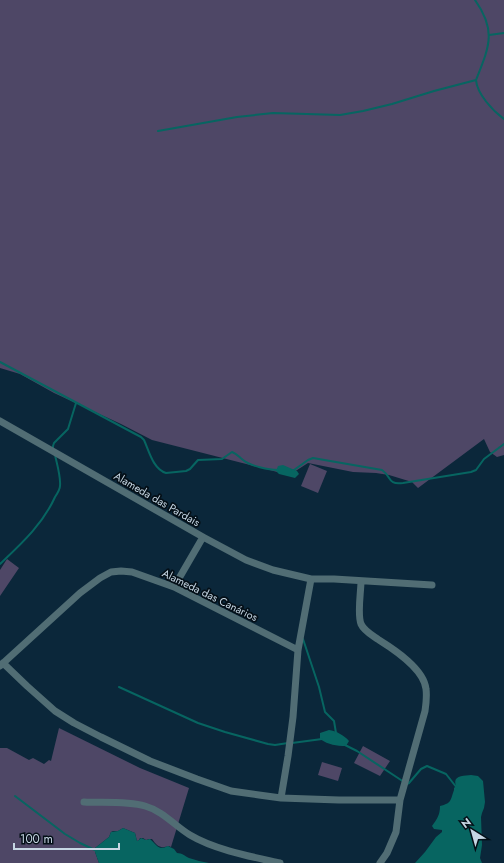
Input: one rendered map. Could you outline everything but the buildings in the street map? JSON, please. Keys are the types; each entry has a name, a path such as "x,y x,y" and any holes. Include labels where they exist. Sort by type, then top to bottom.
{"street":[{"name":"Alameda das Pardais","path":"0,420 203,538 246,560 273,570 311,578 432,585"},
{"path":"174,587 203,538"},
{"name":"Alameda das Canários","path":"2,664 80,593 100,578 111,572 121,571 132,572 174,587 298,650"},
{"path":"281,798 293,717 298,650 311,578"},
{"path":"361,581 359,606 361,624 368,632 414,666 424,681 427,696 425,711 400,800 396,832 387,853 380,863"},
{"path":"2,664 55,711 74,723 150,761 231,791 281,798 400,800"},
{"path":"84,802 129,803 146,806 159,812 190,835 204,842 226,850 280,863"}],"shaded area":[{"path":"0,0 504,0 504,455 497,457 490,452 484,439 418,488 412,482 389,475 353,472 308,463 294,472 285,474 152,440 54,393 20,374 0,368"},
{"path":"310,464 327,471 318,493 301,486"},
{"path":"283,465 297,471 299,474 295,478 279,474 276,471 278,466"},
{"path":"7,559 19,568 0,596 0,570"},
{"path":"59,728 140,768 189,788 171,847 159,846 152,839 146,840 140,838 137,841 135,833 123,828 118,831 111,832 109,837 95,848 99,863 0,863 0,748 7,748 29,760 33,758 44,764 49,760 51,761"},
{"path":"329,730 340,734 347,739 349,741 346,746 333,745 320,739 320,733"},
{"path":"363,746 390,761 380,776 354,763"},
{"path":"322,762 342,768 338,781 318,775"},
{"path":"471,775 478,776 483,781 485,802 481,817 482,845 480,858 482,863 415,863 436,837 442,832 442,830 434,829 432,826 438,817 440,806 449,803 456,786 455,782 457,778"},
{"path":"123,828 135,833 137,841 141,838 146,840 150,839 160,848 168,846 174,849 177,853 189,858 209,863 99,863 95,848 109,837 111,832 118,831"}],"waterway":[{"path":"475,0 486,21 489,39 476,80 477,85 486,102 504,119"},
{"path":"489,35 504,33"},
{"path":"158,131 237,117 273,113 340,115 392,104 476,80"},
{"path":"0,362 141,437 144,440 155,464 166,473 186,471 190,469 198,460 222,459 232,452 246,462 255,466 278,470"},
{"path":"53,449 54,443 68,429 76,403"},
{"path":"292,470 313,458 382,470 392,482 403,483 471,472 476,470 484,459 504,444"},
{"path":"0,564 38,525 58,492 60,487 60,479 55,455"},
{"path":"303,639 319,687 325,712 334,721 336,733"},
{"path":"119,687 198,723 225,732 268,744 275,745 288,743"},
{"path":"292,743 322,739"},
{"path":"345,745 357,751 404,782"},
{"path":"407,784 421,769 427,766 446,774 457,788"},
{"path":"15,796 65,834 97,851"}]}
